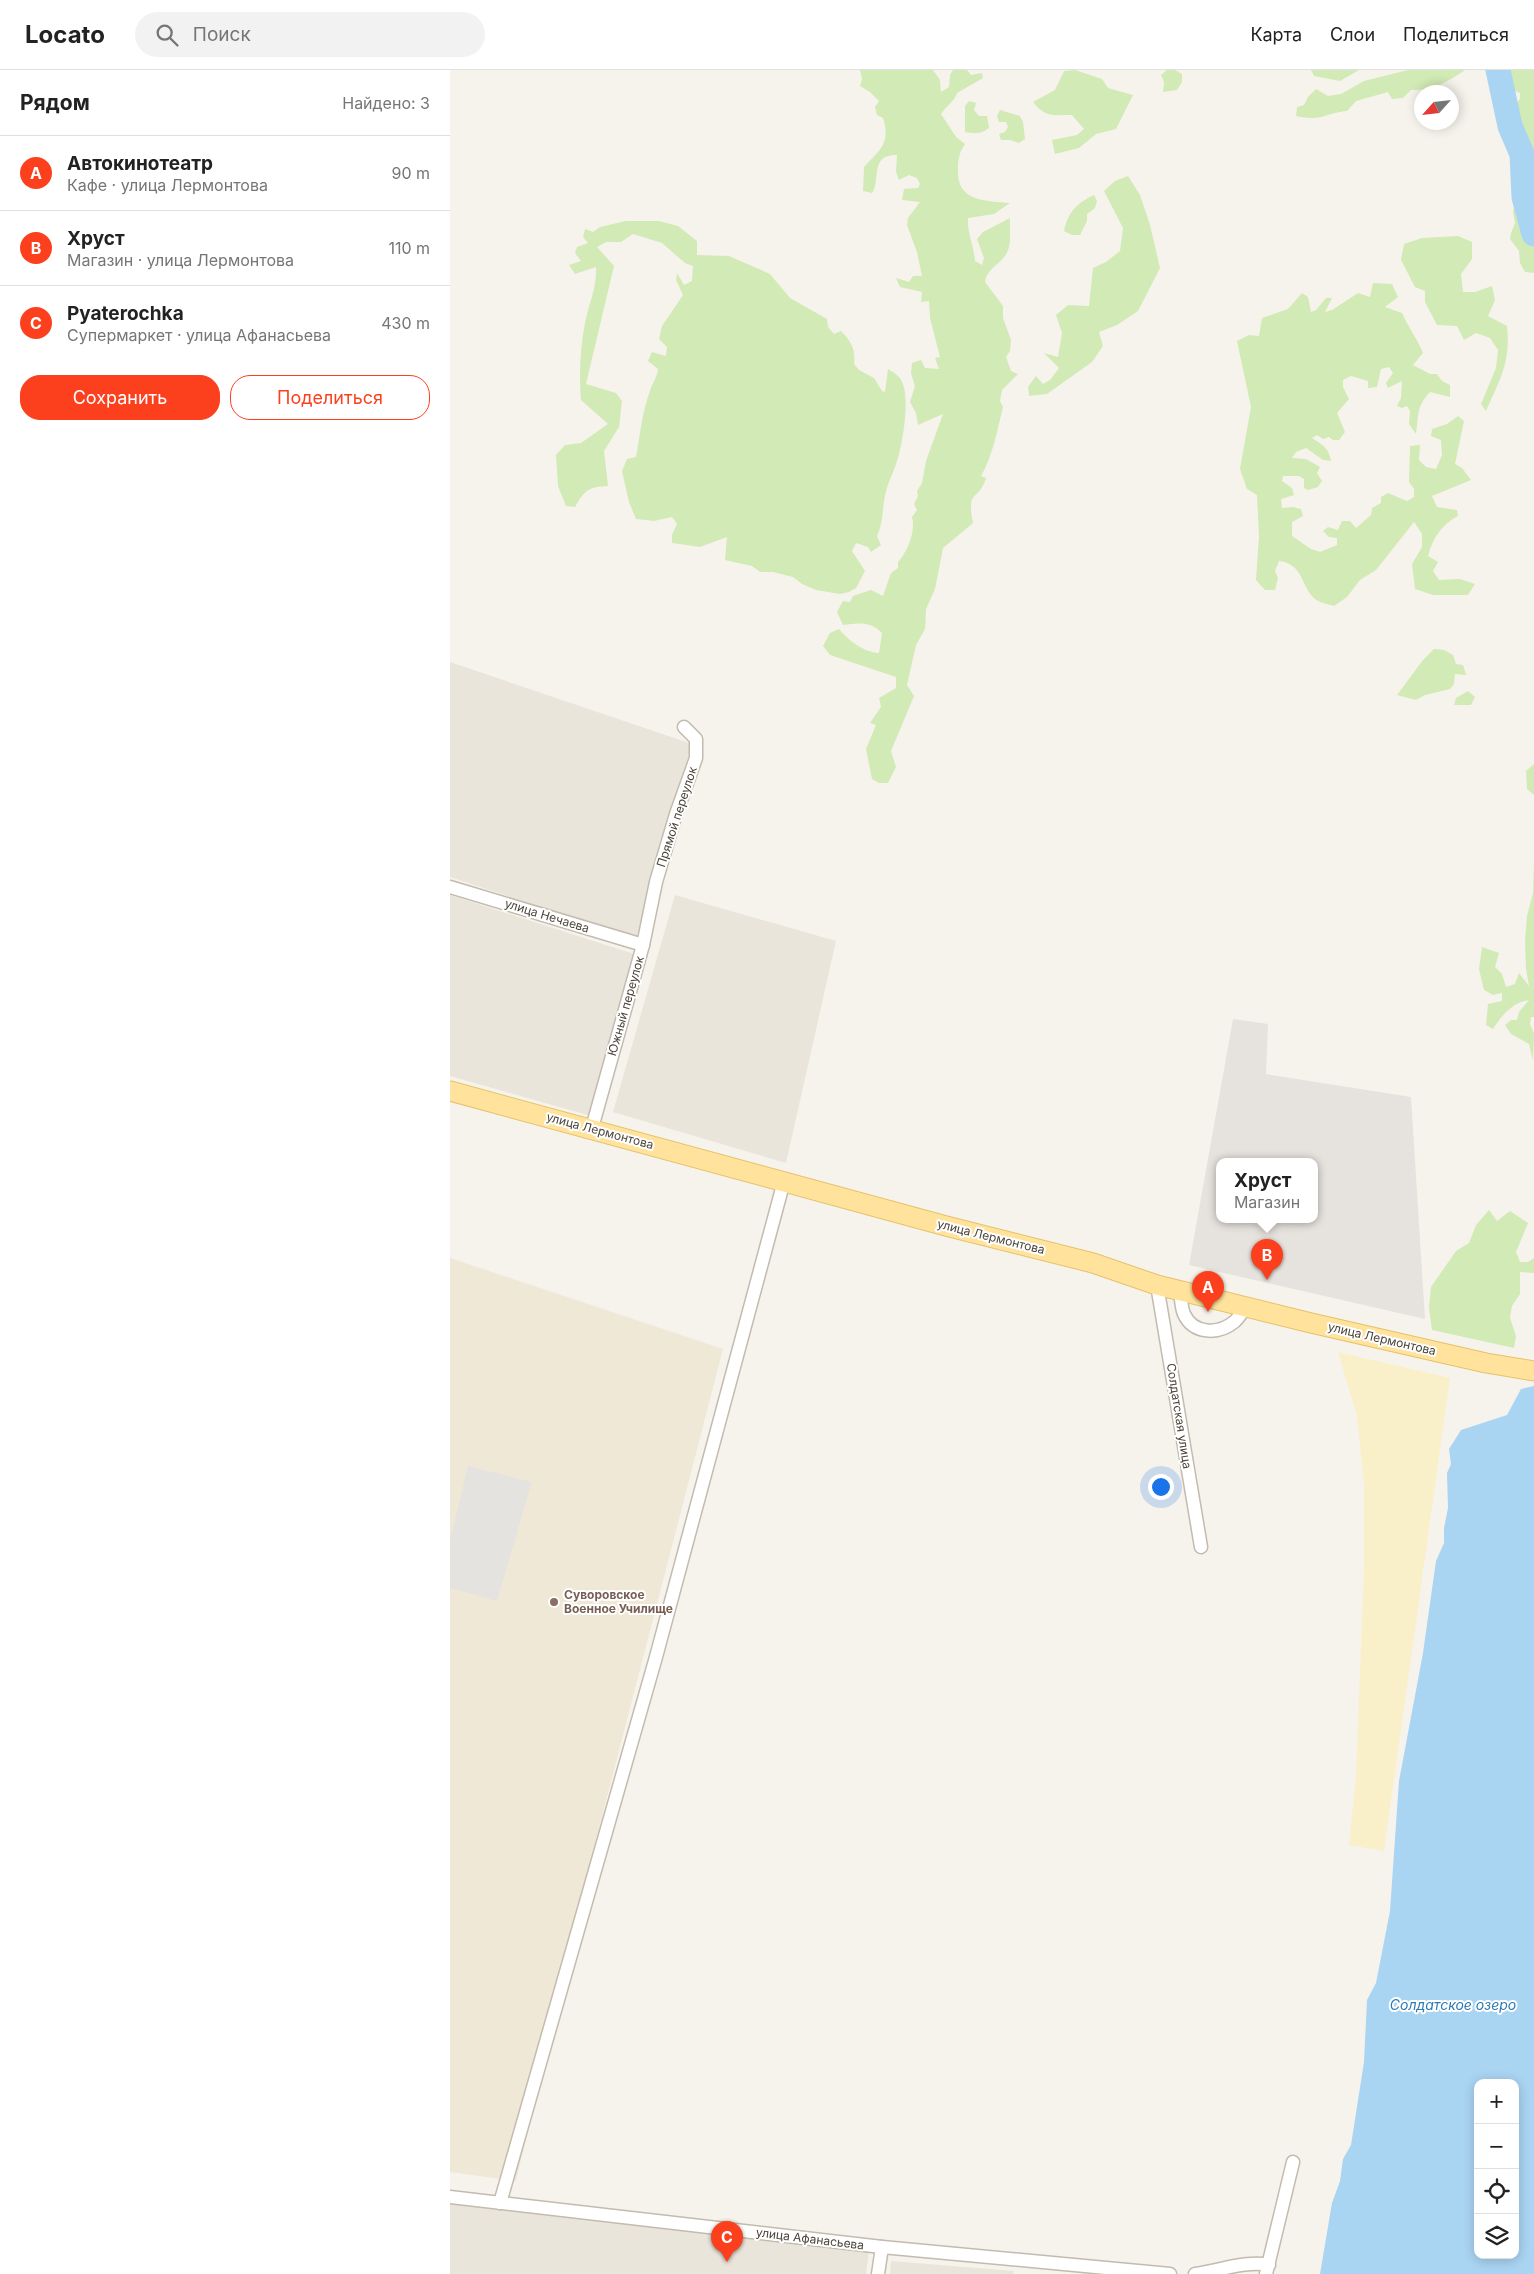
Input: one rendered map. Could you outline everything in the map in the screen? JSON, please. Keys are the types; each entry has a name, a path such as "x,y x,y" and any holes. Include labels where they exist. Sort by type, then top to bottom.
{"main road":[{"name":"улица Лермонтова","path":"450,1091 1093,1264 1157,1285 1486,1363 1534,1371"}],"street":[{"name":"Прямой переулок","path":"656,882 676,814 696,758 696,739 684,727"},
{"name":"Южный переулок","path":"592,1128 644,945 656,882"},
{"name":"улица Нечаева","path":"450,887 644,945"},
{"path":"500,2203 656,1657 784,1181"},
{"name":"Солдатская улица","path":"1157,1285 1201,1547"},
{"path":"1180,1290 1183,1313 1193,1326 1207,1332 1223,1328 1235,1322 1246,1307"},
{"path":"1195,2274 1259,2263 1267,2270 1293,2162"},
{"name":"улица Афанасьева","path":"450,2197 882,2247 1170,2274"},
{"path":"878,2274 882,2247"}],"shaded area":[{"path":"450,662 692,744 636,938 450,877"},
{"path":"450,895 634,954 591,1116 450,1076"},
{"path":"675,895 836,941 786,1163 613,1112"},
{"path":"1233,1019 1268,1024 1266,1074 1411,1097 1425,1319 1189,1265"},
{"name":"Суворовское Военное Училище","path":"450,1258 723,1349 592,1855 516,2181 450,2172"},
{"path":"468,1466 532,1482 497,1601 450,1588 450,1540"},
{"path":"450,2195 870,2244 866,2274 450,2274"},
{"path":"891,2261 1014,2271 1013,2274 890,2274"}],"green space":[{"path":"860,70 933,70 940,80 941,92 949,87 950,75 953,70 967,70 971,75 982,73 983,78 957,93 941,114 956,137 965,144 960,154 958,165 958,174 963,190 976,198 1010,203 994,214 968,218 968,224 975,261 982,265 984,258 977,239 983,232 1010,218 1009,249 988,274 985,282 1003,306 1003,318 1011,340 1010,351 1006,357 1011,371 1018,374 1002,390 1000,401 1003,407 997,434 989,460 981,476 986,478 980,491 972,500 971,512 973,523 943,548 935,589 926,609 925,629 916,645 907,685 914,696 891,751 896,767 888,783 879,783 872,779 866,749 876,725 870,723 881,707 879,698 896,688 896,677 830,655 823,646 830,633 839,629 856,645 879,653 882,633 878,629 859,623 843,625 837,612 843,601 850,602 853,596 871,590 883,596 891,573 898,568 898,562 905,553 912,535 912,517 917,510 914,504 918,496 917,491 922,483 926,461 943,414 918,425 916,413 910,402 915,386 911,373 912,363 921,360 925,368 939,369 935,358 940,357 930,318 929,301 921,302 922,292 900,287 896,278 909,282 913,276 922,276 917,252 907,225 908,218 920,202 902,200 904,189 918,188 920,184 917,178 909,175 899,180 896,172 897,155 888,156 879,163 875,188 872,193 863,191 864,167 883,146 886,134 883,118 877,115 875,107 879,101 860,86 862,79"},
{"path":"1075,70 1102,79 1108,88 1133,95 1116,129 1096,134 1079,148 1055,154 1052,140 1077,135 1084,129 1072,115 1046,113 1033,102 1055,90 1064,71"},
{"path":"1167,70 1175,70 1182,74 1182,82 1177,90 1163,92 1164,82 1161,75"},
{"path":"1311,70 1359,70 1340,81 1314,76"},
{"path":"1408,70 1465,70 1440,85 1414,85 1414,90 1411,90 1403,98 1392,99 1388,92 1356,101 1347,111 1318,118 1296,116 1297,107 1304,105 1308,97 1316,89 1328,96 1341,94 1364,81"},
{"path":"1491,70 1534,70 1534,164 1526,154 1524,133 1516,127 1512,109 1520,99 1520,93 1513,90"},
{"path":"969,101 976,103 974,110 979,116 987,116 989,128 986,130 978,133 965,132 965,106"},
{"path":"1000,110 1020,116 1023,122 1025,139 1019,143 1001,140 999,134 1005,132 1008,127 1006,122 999,122 997,116"},
{"path":"1128,176 1140,195 1150,225 1160,268 1138,311 1117,325 1099,332 1103,346 1092,362 1047,394 1029,396 1028,387 1036,376 1043,384 1050,380 1059,368 1044,353 1058,357 1062,333 1056,315 1068,305 1089,306 1093,268 1106,262 1120,251 1123,228 1104,191 1115,181"},
{"path":"1094,195 1097,201 1095,208 1087,214 1087,221 1080,235 1072,235 1064,231 1068,218 1074,209"},
{"path":"1514,207 1524,209 1534,227 1534,273 1525,272 1520,263 1519,251 1510,239 1515,223"},
{"path":"626,221 659,221 678,226 697,241 697,255 729,256 770,274 790,298 827,319 828,327 834,334 841,331 848,338 854,354 854,364 859,370 874,378 882,391 885,392 888,369 901,380 906,409 904,431 898,458 887,487 881,525 877,536 881,545 871,552 868,547 856,543 852,551 865,571 856,588 840,594 816,590 802,584 793,577 773,572 760,572 752,566 725,560 727,537 700,547 672,543 672,535 677,524 672,517 654,521 636,519 629,502 622,471 627,459 636,457 645,407 656,378 658,369 648,361 652,352 666,356 667,347 659,339 662,326 683,295 676,280 677,273 684,285 692,281 693,266 685,263 662,243 633,234 621,242 606,242 597,247 614,266 586,384 616,393 622,401 619,427 604,451 608,486 591,489 585,493 575,507 566,506 558,486 556,455 565,445 581,443 608,424 581,400 582,342 594,289 596,267 575,274 569,265 581,261 575,253 577,247 588,243 583,237 585,229 593,232 600,227"},
{"path":"1458,236 1472,242 1472,259 1461,274 1463,292 1475,292 1492,286 1495,300 1488,316 1507,326 1506,360 1500,380 1486,411 1481,404 1496,368 1498,350 1490,338 1476,333 1464,340 1457,326 1437,325 1425,302 1425,291 1415,287 1401,260 1404,244 1422,238"},
{"path":"1373,283 1392,284 1398,297 1385,307 1402,313 1423,353 1413,365 1430,374 1437,374 1442,381 1450,385 1450,397 1430,392 1420,407 1416,434 1409,424 1410,411 1407,406 1402,408 1397,406 1401,398 1402,381 1388,388 1386,383 1393,373 1389,367 1381,369 1377,387 1368,388 1368,381 1351,376 1343,380 1343,387 1349,399 1337,413 1345,432 1339,440 1333,440 1329,437 1323,439 1317,435 1312,438 1325,447 1331,461 1323,460 1306,448 1296,452 1292,458 1306,459 1320,467 1317,473 1322,481 1318,487 1308,490 1304,488 1304,479 1299,476 1283,476 1282,481 1292,488 1294,495 1281,499 1282,508 1293,507 1301,509 1303,516 1292,522 1292,536 1311,549 1320,552 1337,545 1337,538 1329,537 1323,531 1328,527 1338,530 1342,521 1350,521 1356,528 1371,515 1372,508 1381,503 1381,497 1388,493 1407,501 1414,497 1414,489 1409,482 1410,446 1420,445 1419,460 1426,467 1436,469 1442,455 1441,440 1431,436 1432,429 1447,424 1458,416 1464,421 1455,464 1462,468 1471,480 1432,496 1437,507 1457,510 1458,516 1447,523 1438,533 1428,556 1438,562 1433,571 1439,580 1460,579 1475,584 1468,595 1433,595 1415,589 1412,564 1422,547 1422,534 1414,522 1376,570 1360,580 1347,597 1334,606 1315,599 1310,594 1301,576 1293,566 1287,563 1279,561 1275,571 1278,578 1275,590 1265,590 1256,580 1259,537 1257,495 1247,489 1240,469 1251,407 1237,341 1249,335 1259,336 1262,318 1288,309 1302,293 1308,297 1311,312 1316,310 1326,298 1332,298 1325,312 1332,310 1358,293 1370,297"},
{"path":"1434,649 1444,650 1453,655 1456,664 1463,665 1466,675 1455,674 1454,684 1450,689 1425,695 1416,700 1397,695 1423,660"},
{"path":"1468,691 1475,697 1471,705 1454,705 1456,698"},
{"path":"1534,764 1534,795 1527,789 1526,771"},
{"path":"1534,863 1534,1017 1531,1017 1530,1024 1534,1033 1533,1061 1529,1044 1511,1034 1505,1025 1511,1020 1517,1020 1519,1012 1529,1000 1523,1001 1508,1010 1493,1029 1486,1025 1488,1004 1502,1001 1502,993 1493,995 1484,990 1479,969 1482,947 1499,953 1495,967 1502,974 1506,987 1515,984 1519,973 1529,986 1525,941 1527,916 1533,893"},
{"path":"1489,1210 1497,1221 1510,1211 1528,1223 1516,1252 1520,1262 1528,1262 1534,1258 1534,1273 1520,1272 1520,1294 1512,1306 1510,1318 1516,1336 1514,1348 1432,1330 1429,1308 1431,1287 1456,1251 1469,1243 1476,1225"}],"sand":[{"path":"1338,1352 1450,1378 1384,1851 1349,1845 1356,1776 1364,1567 1364,1484 1357,1416"}],"water":[{"name":"Солдатское озеро","path":"1534,1386 1534,2274 1320,2274 1332,2203 1340,2181 1343,2159 1351,2145 1364,2062 1367,2000 1376,1983 1390,1911 1399,1781 1423,1653 1436,1561 1444,1543 1444,1528 1448,1508 1447,1473 1451,1464 1449,1449 1461,1430 1507,1415 1521,1389"}],"waterway":[{"path":"1498,70 1510,126 1522,154 1524,197 1534,234"}],"place":[{"name":"Хруст","path":"1267,1280"},
{"name":"Автокинотеатр","path":"1208,1312"},
{"name":"Суворовское Военное Училище","path":"554,1602"},
{"name":"Pyaterochka","path":"727,2262"}]}
